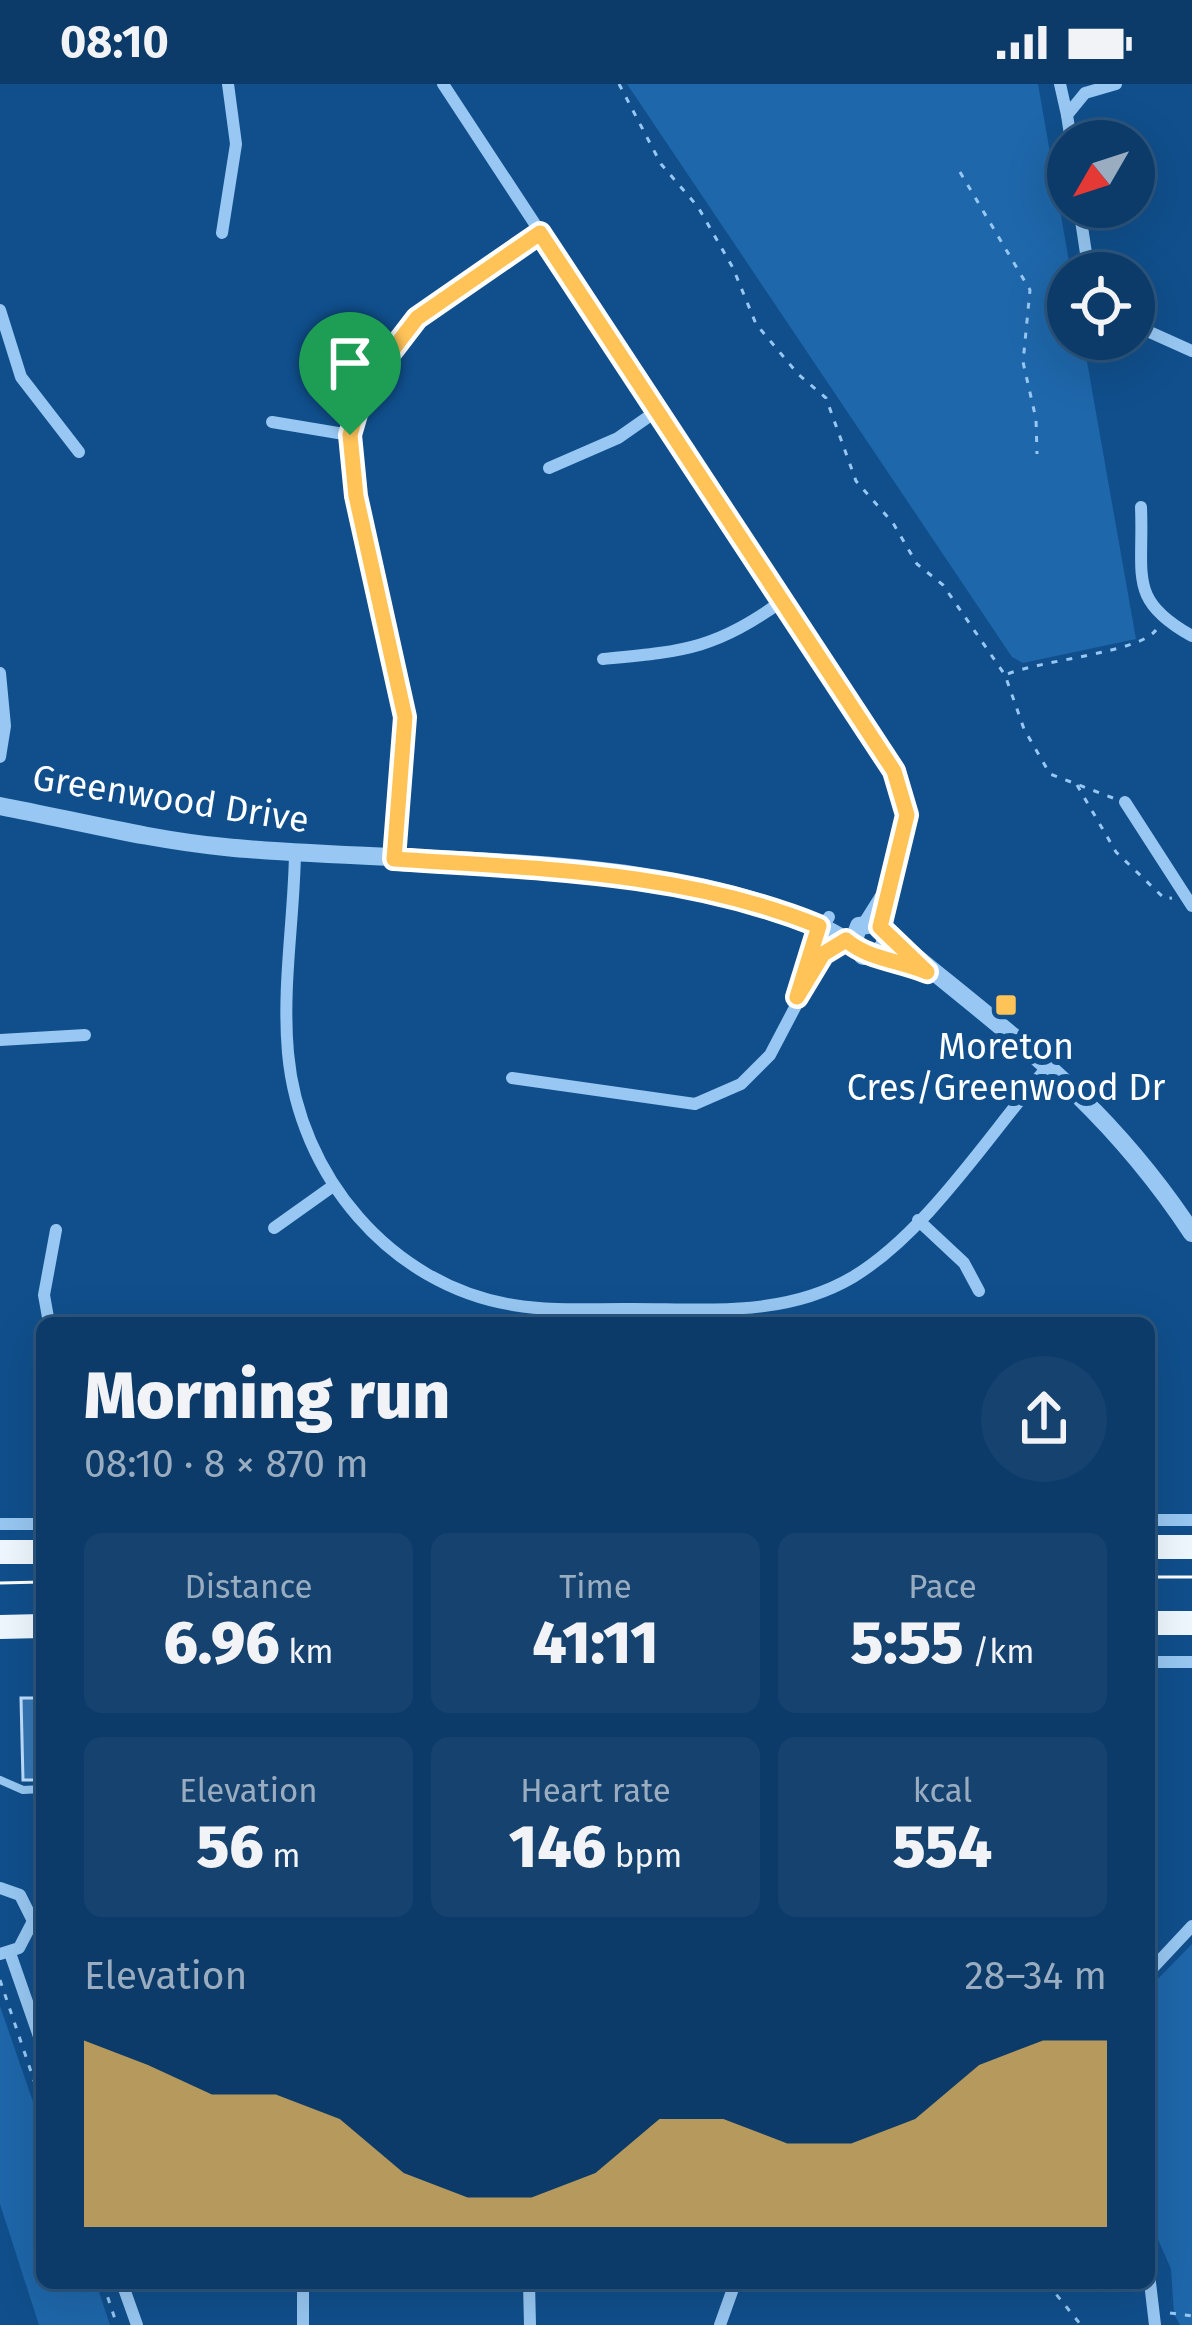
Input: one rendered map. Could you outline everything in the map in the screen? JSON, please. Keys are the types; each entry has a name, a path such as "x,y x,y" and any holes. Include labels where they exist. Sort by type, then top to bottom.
{"highway":[{"path":"1155,1547 1192,1547"},
{"path":"0,1552 36,1552"},
{"path":"1155,1623 1192,1623"},
{"path":"0,1627 34,1626"}],"street":[{"path":"222,233 236,144 227,84"},
{"path":"443,84 894,771 907,815 892,877 866,936 823,954 797,997"},
{"path":"1060,84 1068,120"},
{"path":"1067,115 1085,93 1116,84"},
{"path":"394,859 405,717 356,496 350,435 364,387 417,318 540,233"},
{"path":"0,310 21,377 79,452"},
{"path":"1155,334 1192,351"},
{"path":"549,468 618,438 658,410"},
{"path":"272,422 350,435"},
{"path":"1141,507 1145,601 1155,616 1192,636"},
{"path":"603,659 673,652 730,638 785,599"},
{"path":"0,673 4,726 0,757"},
{"path":"1124,802 1189,902"},
{"name":"Greenwood Drive","path":"0,806 221,847 636,877 761,903 866,936 927,972 1050,1064 1123,1137 1192,1232"},
{"path":"295,853 286,1022 290,1074 308,1136 333,1186 379,1239 429,1274 482,1298 534,1307 732,1309 790,1303 863,1270 918,1220 1050,1064"},
{"path":"512,1078 695,1104 741,1084 770,1055 824,922"},
{"path":"0,1040 85,1034"},
{"path":"274,1228 333,1186"},
{"path":"918,1220 964,1264 979,1291"},
{"path":"48,1317 44,1295 56,1230"},
{"path":"1155,1520 1192,1520"},
{"path":"0,1524 36,1524"},
{"path":"0,1636 34,1626"},
{"path":"1155,1662 1192,1662"},
{"path":"0,1887 36,1903"},
{"path":"26,1902 36,1926"},
{"path":"1155,1966 1192,1926"},
{"path":"36,1929 5,1954 36,2030"},
{"path":"124,2289 136,2325"},
{"path":"302,2289 303,2325"},
{"path":"530,2289 530,2325"},
{"path":"720,2325 733,2289"}],"lane":[{"path":"0,1780 23,1790 36,1789"}],"path":[{"path":"619,84 661,164 698,207 733,268 756,324 773,348 826,398 856,481 893,523 917,564 943,585 1005,675 1024,729 1050,774 1124,802"},
{"path":"960,172 1030,290 1023,362 1036,419 1037,454"},
{"path":"1005,675 1033,663 1147,640 1156,631 1155,616"},
{"path":"1076,784 1131,871 1165,899 1189,902"},
{"path":"0,1980 36,2086"},
{"path":"105,2289 117,2325"},
{"path":"1052,2289 1082,2325"},
{"path":"1156,2318 1192,2316"}],"shaded area":[{"path":"627,84 1038,84 1047,136 1047,228 1063,228 1067,252 1047,252 1047,360 1087,360 1136,639 1023,663 1012,657"},
{"path":"1192,1944 1192,2325 1180,2325 1174,2314 1171,2269 1155,2233 1155,1982"},
{"path":"0,2006 36,2111 36,2289 98,2289 110,2325 39,2325 0,2204"}],"building":[{"path":"21,1698 36,1698 36,1780 23,1780"}],"tram line":[{"path":"1155,1577 1192,1577"},
{"path":"0,1583 36,1582"}],"place":[{"name":"Moreton Cres/Greenwood Dr","path":"1006,1005"}],"route":[{"path":"540,233 894,771 907,815 880,927 927,972 891,957 862,956 846,940 823,954 797,997 819,926 761,903 653,879 394,859 405,717 356,496 350,435 364,387 417,318 540,233"}]}
